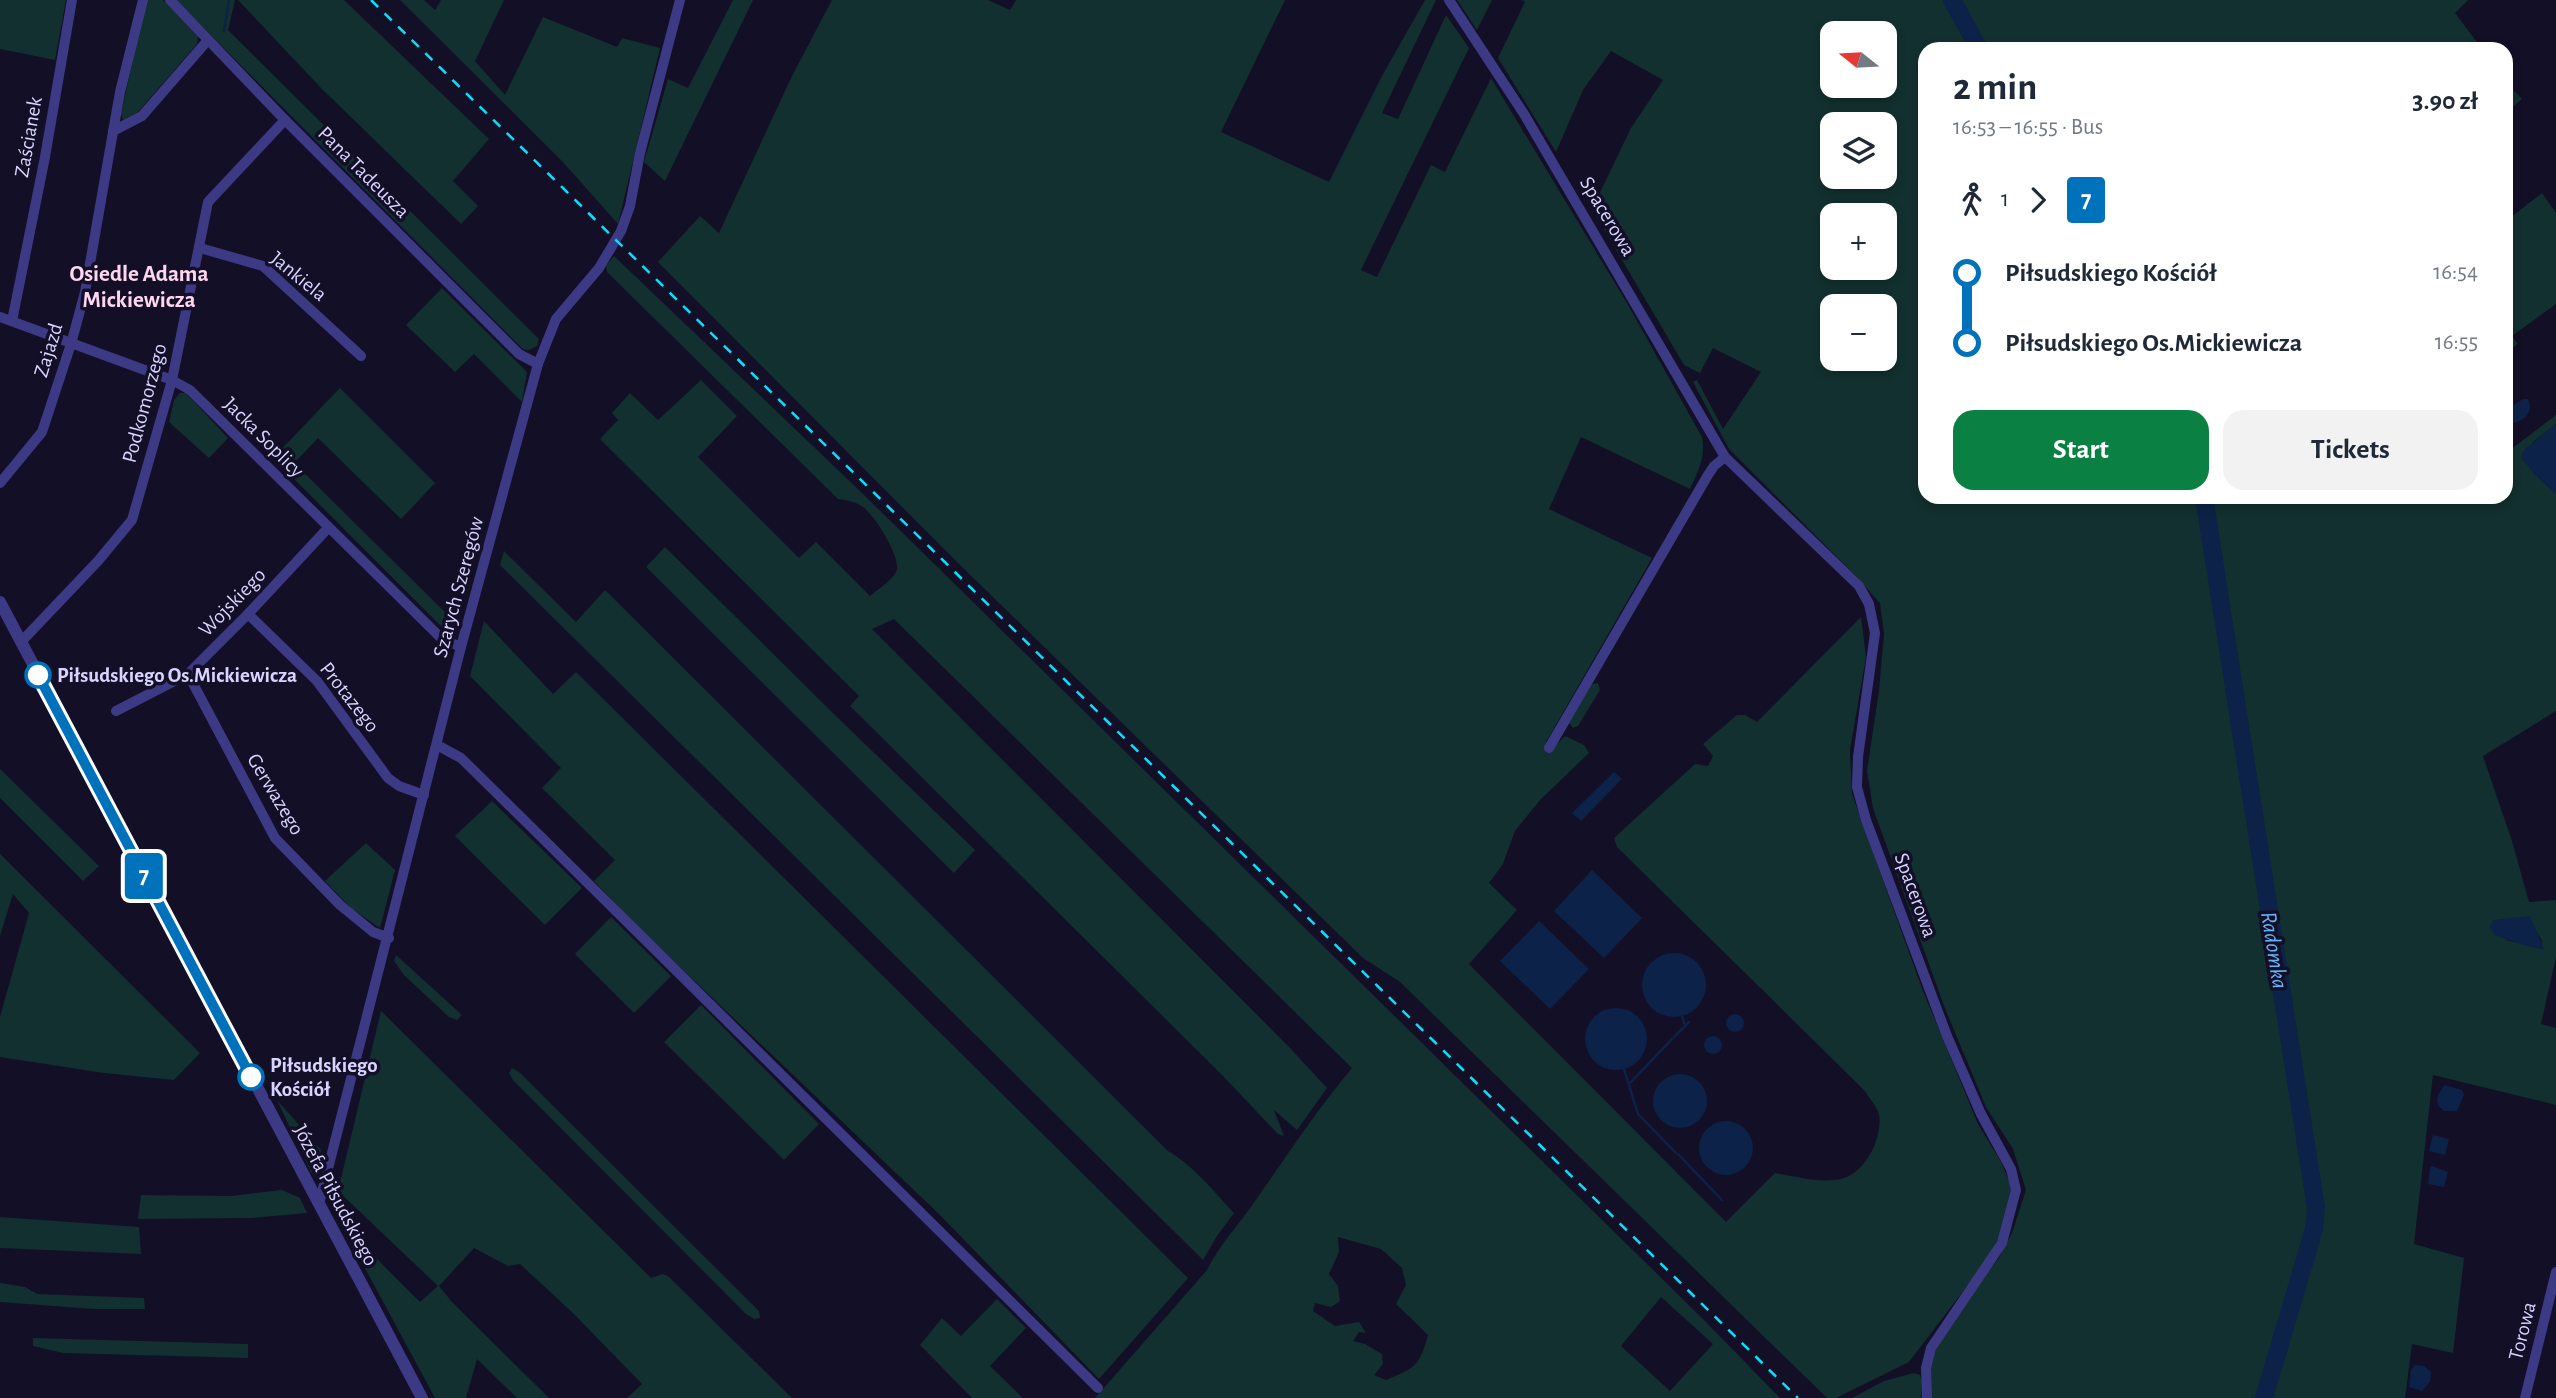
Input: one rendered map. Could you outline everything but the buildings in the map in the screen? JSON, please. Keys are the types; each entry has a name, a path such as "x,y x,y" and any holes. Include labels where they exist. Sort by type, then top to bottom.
{"street":[{"name":"Zaścianek","path":"12,321 45,157 72,0"},
{"name":"Zajazd","path":"0,483 42,432 71,344 85,292 120,92 143,0"},
{"name":"Pana Tadeusza","path":"170,0 285,120 519,354 538,364"},
{"name":"Szarych Szeregów","path":"319,1204 389,938 461,647 538,364 556,319 599,268 621,231 630,206 640,153 680,0"},
{"name":"Spacerowa","path":"1449,0 1524,114 1725,457 1859,586 1869,604 1875,633 1858,757 1857,787 1866,820 1947,1036 1981,1114 2011,1169 2016,1190 2001,1243 1931,1348 1926,1368 1927,1398"},
{"path":"113,131 142,116 208,40"},
{"name":"Podkomorzego","path":"21,642 98,561 132,520 172,380 208,202 285,120"},
{"name":"Jankiela","path":"200,248 264,266 361,356"},
{"name":"Jacka Soplicy","path":"0,317 172,380 190,390 442,639 461,647"},
{"path":"1549,748 1712,469 1725,457"},
{"name":"Wojskiego","path":"116,711 188,674 328,528"},
{"name":"Józefa Piłsudskiego","path":"0,602 422,1398"},
{"name":"Protazego","path":"248,614 317,681 388,778 399,786 424,795"},
{"name":"Gerwazego","path":"188,674 275,838 352,916 373,932 389,938"},
{"path":"438,745 452,751 470,767 1098,1388"},
{"name":"Torowa","path":"2525,1398 2556,1272"}],"green space":[{"path":"0,0 66,0 55,60 0,49"},
{"path":"146,0 163,0 198,36 197,44 138,112 123,120 121,114"},
{"path":"176,0 235,0 228,30 539,339 537,346 529,350 523,349"},
{"path":"238,0 344,0 489,139 453,181 478,206 461,224 322,89"},
{"path":"400,0 424,0 435,10 441,0 504,0 475,61 505,95 543,17 617,47 622,38 660,48 618,224 562,161"},
{"path":"733,0 753,0 665,181 644,162 668,79 688,88"},
{"path":"832,0 988,0 1010,10 1016,0 1285,0 1221,132 1329,182 1383,74 1425,0 1436,0 1382,113 1398,119 1446,15 1469,48 1361,270 1377,277 1431,165 1445,172 1491,78 1627,303 1702,437 1703,444 1700,464 1690,489 1581,437 1549,509 1652,558 1546,742 1550,751 1565,736 1584,745 1589,753 1540,800 1515,831 1503,864 1489,883 1517,910 1469,964 1726,1222 1775,1173 1834,1180 1854,1173 1862,1166 1874,1146 1879,1124 1878,1111 1865,1091 1617,847 1614,838 1695,764 1708,766 1713,756 1703,744 1737,715 1745,715 1757,722 1861,617 1866,657 1850,750 1852,794 1921,986 1978,1124 2001,1162 2011,1186 2011,1200 1998,1240 1977,1273 1909,1362 1836,1398 1827,1398 1400,982 1363,958 959,564 658,262 700,216 719,233 792,76"},
{"path":"1457,0 1492,0 1477,30"},
{"path":"1522,0 2468,0 2455,13 2477,42 1918,42 1918,504 2513,504 2513,448 2556,415 2556,424 2532,443 2534,473 2556,494 2556,711 2483,756 2512,841 2529,902 2556,900 2556,957 2541,1024 2556,1028 2556,1105 2433,1075 2414,1244 2464,1258 2453,1353 2412,1344 2405,1398 1930,1398 1930,1355 1970,1294 1999,1258 2012,1233 2026,1190 2013,1149 1986,1107 1944,1006 1873,808 1867,771 1884,634 1880,603 1729,449 1693,382 1697,380 1723,429 1761,372 1713,348 1700,373 1684,365 1592,209 1631,128 1663,80 1611,51 1583,90 1556,152 1498,58 1525,2","holes":["2534,928 2541,939 2543,949 2506,940"]},
{"path":"2513,89 2522,99 2513,107"},
{"path":"2542,193 2556,213 2556,304 2513,335 2513,216"},
{"path":"614,256 860,491 1704,1320 1780,1398 1095,1398 1207,1270 1301,1135 1352,1068 894,619 872,629 1327,1088 1297,1130 1274,1110 1284,1136 1278,1134 1223,1076 850,706 859,696 600,439 618,420 612,413 630,393 658,420 701,380 737,416 698,457 799,558 816,542 870,596 896,573 897,562 890,545 868,512 857,504 838,499 607,272 606,266","holes":["1338,1237 1381,1249 1402,1268 1406,1285 1396,1304 1428,1335 1415,1365 1386,1380 1374,1375 1383,1364 1382,1354 1365,1344 1353,1341 1359,1332 1366,1333 1359,1322 1335,1326 1313,1311 1315,1303 1331,1307 1340,1301 1338,1286 1329,1274 1339,1252","1661,1297 1713,1344 1670,1391 1621,1346"]},
{"path":"442,288 527,372 522,402 474,354 455,372 406,325"},
{"path":"340,388 435,483 401,519 318,438 294,463 458,625 453,630 444,629 273,458"},
{"path":"180,393 186,393 228,438 209,458 169,422 174,400"},
{"path":"665,547 975,850 954,873 646,567"},
{"path":"504,551 576,622 605,590 1168,1151 1203,1180 1234,1213 1203,1260 500,565"},
{"path":"484,621 553,694 576,672 1188,1278 1099,1379 940,1215 640,929 594,881 615,860 542,788 561,768 470,676"},
{"path":"1598,683 1600,690 1578,726 1573,728 1569,723 1592,684"},
{"path":"0,769 99,866 83,881 0,798"},
{"path":"492,801 582,888 545,925 455,836"},
{"path":"366,843 395,870 380,928 352,909 325,881"},
{"path":"0,854 200,1053 174,1080 104,1073 0,1057 0,1017 29,913 13,894 0,936"},
{"path":"611,917 671,976 634,1013 575,954"},
{"path":"396,955 462,1015 457,1020 449,1017 404,975 394,961"},
{"path":"701,1005 819,1124 784,1160 664,1042"},
{"path":"381,1011 651,1278 662,1274 668,1276 792,1398 627,1398 642,1384 574,1314 520,1264 508,1266 474,1248 439,1286 549,1398 517,1398 477,1359 466,1398 435,1398 340,1222 420,1302 438,1286 338,1191"},
{"path":"512,1068 759,1311 760,1318 754,1319 746,1314 513,1080 509,1073"},
{"path":"277,1100 321,1150 317,1178 311,1172"},
{"path":"282,1190 300,1198 307,1213 251,1218 138,1219 141,1195 231,1196"},
{"path":"0,1217 139,1227 141,1254 0,1248"},
{"path":"0,1283 25,1287 37,1294 144,1298 145,1309 94,1309 0,1302"},
{"path":"997,1299 1026,1328 990,1366 1023,1398 972,1398 920,1345 942,1318 961,1336"},
{"path":"33,1338 248,1344 248,1358 63,1353 33,1346"},
{"path":"1914,1373 1920,1375 1922,1381 1921,1398 1852,1398 1884,1381"}],"water":[{"path":"2528,399 2530,405 2525,418 2513,423 2513,405"},
{"path":"2556,424 2556,494 2521,458 2524,450"},
{"path":"1614,772 1622,779 1581,821 1572,813"},
{"path":"1592,870 1642,918 1604,958 1554,911"},
{"path":"2530,916 2544,949 2494,935 2490,927 2493,920"},
{"path":"1539,921 1589,969 1550,1009 1500,961"},
{"path":"1674,953 1692,959 1700,967 1706,985 1700,1003 1692,1011 1674,1017 1656,1011 1648,1003 1642,985 1648,967 1656,959"},
{"path":"1610,1008 1622,1008 1638,1017 1645,1027 1645,1051 1638,1061 1622,1070 1610,1070 1599,1065 1590,1056 1585,1045 1585,1033 1590,1022 1599,1013"},
{"path":"1735,1014 1741,1017 1744,1023 1741,1029 1735,1032 1729,1029 1726,1023 1729,1017"},
{"path":"1713,1036 1720,1038 1720,1052 1713,1054 1706,1052 1704,1045 1706,1038"},
{"path":"1680,1074 1699,1082 1707,1101 1699,1120 1680,1128 1661,1120 1653,1101 1661,1082"},
{"path":"2445,1085 2462,1090 2464,1095 2457,1111 2444,1111 2438,1105 2438,1095"},
{"path":"1726,1121 1745,1129 1753,1148 1745,1167 1726,1175 1707,1167 1699,1148 1707,1129"},
{"path":"2433,1135 2449,1139 2445,1155 2429,1151"},
{"path":"2432,1166 2448,1172 2444,1187 2428,1184"},
{"path":"2415,1365 2424,1366 2431,1372 2430,1382 2422,1391 2409,1387 2411,1370"}],"waterway":[{"path":"224,31 229,0"},
{"name":"Radomka","path":"1952,0 1975,42"},
{"name":"Radomka","path":"2205,504 2316,1208 2314,1229 2264,1398"},
{"path":"1682,1016 1685,1026"},
{"path":"1674,1037 1689,1022"},
{"path":"1629,1084 1672,1039"},
{"path":"1624,1069 1638,1114 1676,1153"},
{"path":"1678,1154 1722,1200"}],"railway":[{"path":"371,0 1798,1398"}],"bus line":[{"name":"7","path":"38,675 251,1077"}],"place":[{"name":"Piłsudskiego Os.Mickiewicza","path":"38,675"},
{"name":"Piłsudskiego Kościół","path":"251,1077"}],"district":[{"name":"Osiedle Adama Mickiewicza","path":"139,286"}]}
